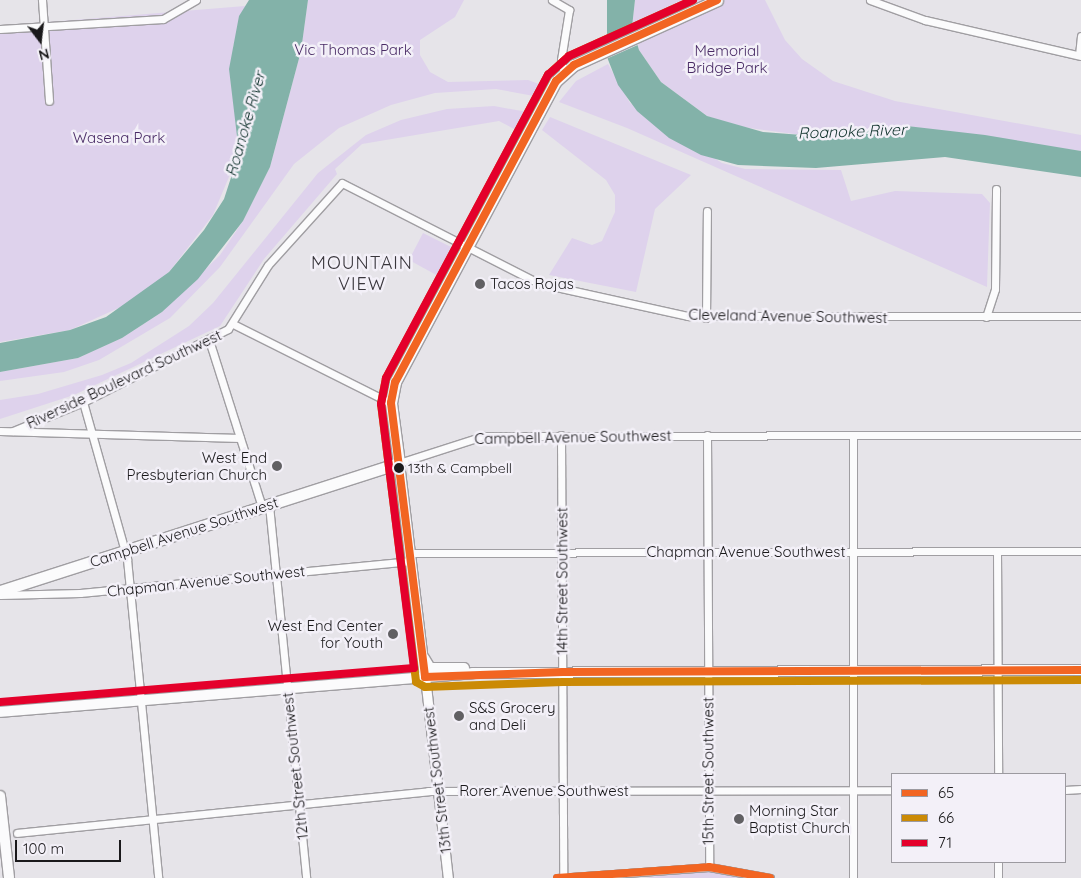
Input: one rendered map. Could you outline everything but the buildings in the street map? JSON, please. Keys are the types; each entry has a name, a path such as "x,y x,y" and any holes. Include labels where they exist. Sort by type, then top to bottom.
{"main road":[{"path":"564,73 584,60 717,0"},
{"name":"13th Street Southwest","path":"425,677 392,403 395,382 468,248 531,126 550,92 564,73"},
{"name":"Campbell Avenue Southwest","path":"0,591 399,463"},
{"path":"422,653 430,668 468,668 481,673"},
{"path":"0,712 481,673 1081,670"},
{"path":"0,796 9,878"}],"street":[{"path":"42,0 50,101"},
{"path":"0,29 163,19 196,0"},
{"path":"552,0 569,10 560,60 564,73"},
{"path":"870,0 925,20 1080,56 1081,36"},
{"name":"Cleveland Avenue Southwest","path":"342,183 538,283 706,318 1081,316"},
{"name":"Riverside Boulevard Southwest","path":"13,431 83,402 209,340 233,324 268,265 342,183"},
{"path":"986,317 995,289 996,189"},
{"path":"706,318 707,211"},
{"path":"233,324 392,403"},
{"name":"12th Street Southwest","path":"209,340 240,438 266,506 276,574 306,878"},
{"path":"83,402 125,551 158,878"},
{"path":"0,431 90,432 240,438"},
{"name":"Campbell Avenue Southwest","path":"399,463 472,437 561,435 1081,435"},
{"name":"14th Street Southwest","path":"561,435 563,878"},
{"name":"15th Street Southwest","path":"706,435 709,867"},
{"path":"853,436 853,878"},
{"path":"997,551 998,773"},
{"name":"Chapman Avenue Southwest","path":"0,595 130,588 276,574 411,557 562,552 1081,551"},
{"name":"13th Street Southwest","path":"425,677 448,878"},
{"name":"Rorer Avenue Southwest","path":"17,833 438,791 891,790"},
{"path":"1066,790 1081,790"},
{"path":"998,863 998,878"},
{"path":"557,878 638,875 709,867 770,878"}],"green space":[{"name":"Vic Thomas Park","path":"308,0 464,0 455,17 420,40 420,55 430,72 448,82 528,80 539,84 534,96 496,89 435,93 391,105 339,128 294,164 220,267 170,318 99,360 64,372 0,381 0,372 78,358 122,338 162,312 220,255 243,221 270,167 301,51"},
{"name":"Memorial Bridge Park","path":"635,0 765,0 785,40 802,59 833,81 895,101 1081,135 1081,151 907,126 802,135 735,126 707,116 661,82 639,50 632,27"},
{"name":"Wasena Park","path":"245,6 233,47 239,153 213,215 169,272 134,301 70,330 0,342 0,26"},
{"path":"608,64 630,103 722,163 745,169 841,170 851,201 895,191 982,194 990,203 987,287 627,128 559,102 576,81"},
{"path":"494,106 527,112 516,130 499,121 362,144 335,169 337,174 264,259 220,326 74,395 0,419 0,400 38,394 102,375 131,363 189,326 213,303 318,173 366,135 401,120 447,109"},
{"path":"550,117 691,175 655,209 636,292 549,275 572,238 592,245 602,241 615,212 615,195 606,180 542,130"},
{"path":"423,233 455,249 440,277 409,260"},
{"path":"709,867 770,878 646,878"}],"water":[{"name":"Roanoke River","path":"249,0 308,0 301,51 270,167 243,221 198,279 162,312 122,338 78,358 0,372 0,343 70,330 106,317 169,272 204,230 224,199 239,153 229,69 239,16"},
{"name":"Roanoke River","path":"607,0 635,0 632,27 639,50 661,82 707,116 763,132 802,135 907,126 985,135 1081,151 1081,177 945,157 816,168 738,165 701,155 669,138 637,111 618,85 607,57"}],"pier":[{"path":"635,26 640,44 606,59 604,40"}],"transit line":[{"name":"66","path":"693,0 569,56 548,75 386,378 381,404 416,682 425,687 563,682 1081,680"},
{"name":"71","path":"0,702 414,668 381,404 386,378 548,75 569,56 693,0"},
{"name":"65","path":"717,0 574,65 556,81 395,382 391,403 425,677 563,672 1081,670"},
{"name":"65","path":"557,878 709,867 770,878"}],"place":[{"name":"Tacos Rojas","path":"480,284"},
{"name":"West End Presbyterian Church","path":"277,466"},
{"name":"13th & Campbell","path":"399,468"},
{"name":"West End Center for Youth","path":"393,634"},
{"name":"S&S Grocery and Deli","path":"459,716"},
{"name":"Morning Star Baptist Church","path":"739,819"}],"district":[{"name":"MOUNTAIN VIEW","path":"362,274"}]}
